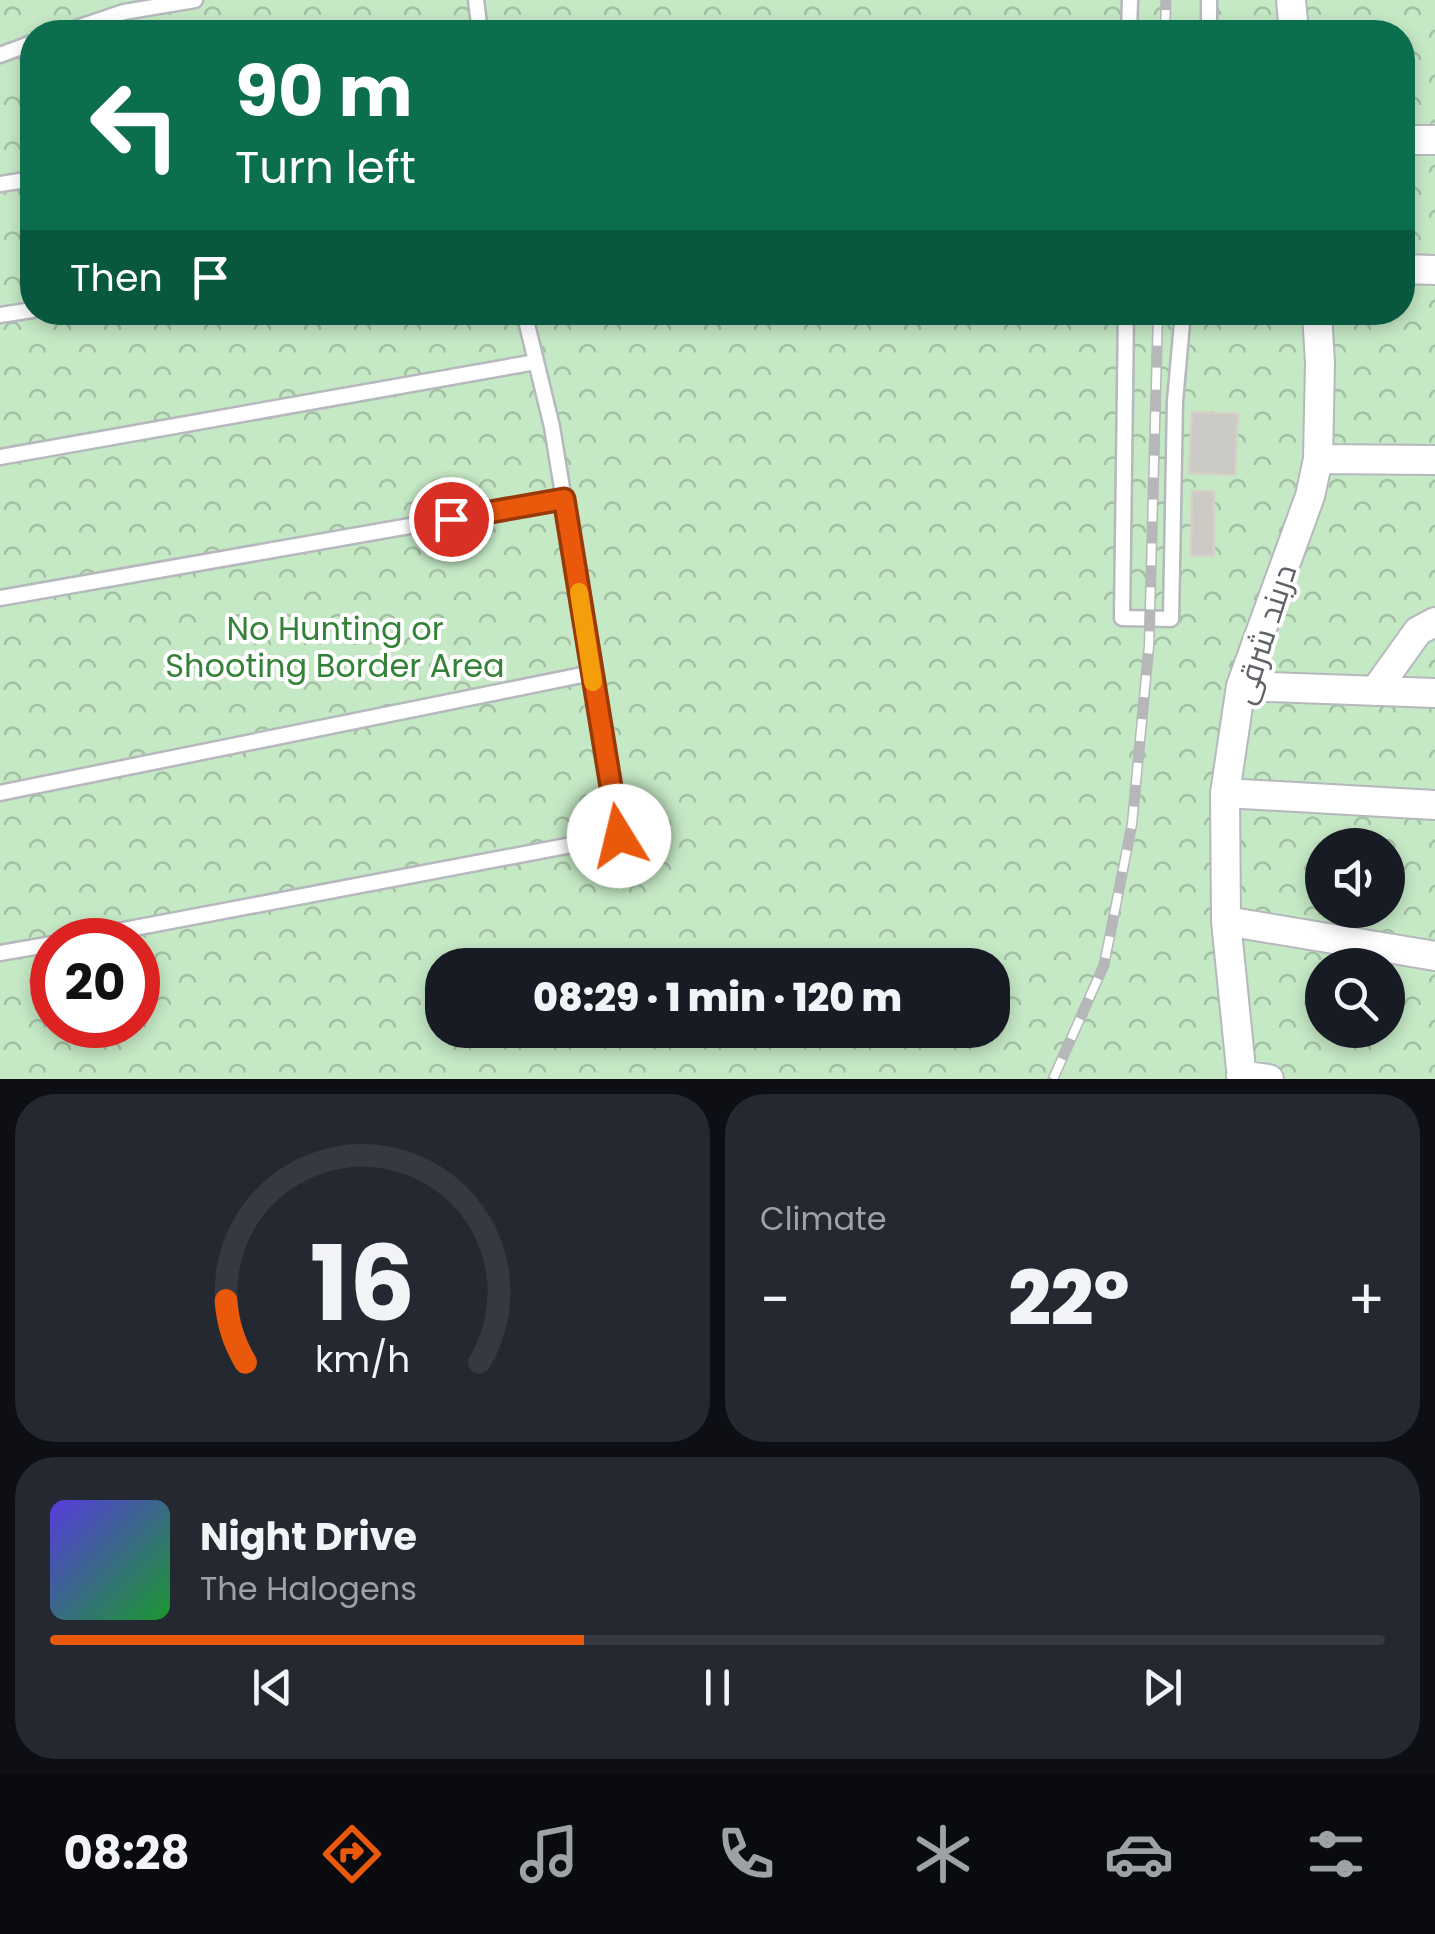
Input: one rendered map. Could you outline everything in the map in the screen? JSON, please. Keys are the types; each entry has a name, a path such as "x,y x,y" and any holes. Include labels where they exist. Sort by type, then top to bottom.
{"street":[{"name":"دربند شرقی","path":"1241,1077 1226,921 1225,792 1242,686 1310,496 1318,459 1318,325"},
{"path":"1318,459 1435,460"},
{"path":"1375,691 1418,631 1435,622"},
{"path":"1242,686 1435,692"},
{"path":"1225,792 1435,805"},
{"path":"1226,921 1435,956"},
{"path":"1241,1077 1270,1079"}],"lane":[{"path":"100,20 195,0"},
{"path":"160,923 619,836 552,427 527,325"},
{"path":"1126,325 1122,618 1171,619 1175,400 1182,325"},
{"path":"0,457 536,362"},
{"path":"0,598 564,499"},
{"path":"0,793 592,672"},
{"path":"0,954 30,948"}],"green space":[{"name":"No Hunting or Shooting Border Area","path":"0,0 1435,0 1435,1079 0,1079"}],"building":[{"path":"1192,412 1238,414 1235,475 1189,473"},
{"path":"1192,491 1214,491 1214,556 1191,556"}],"railway":[{"path":"1165,20 1166,0"},
{"path":"1053,1079 1104,965 1132,824 1149,646 1158,325"}],"slow traffic":[{"path":"579,592 593,682"}],"route":[{"path":"451,519 564,499 619,836"}]}
